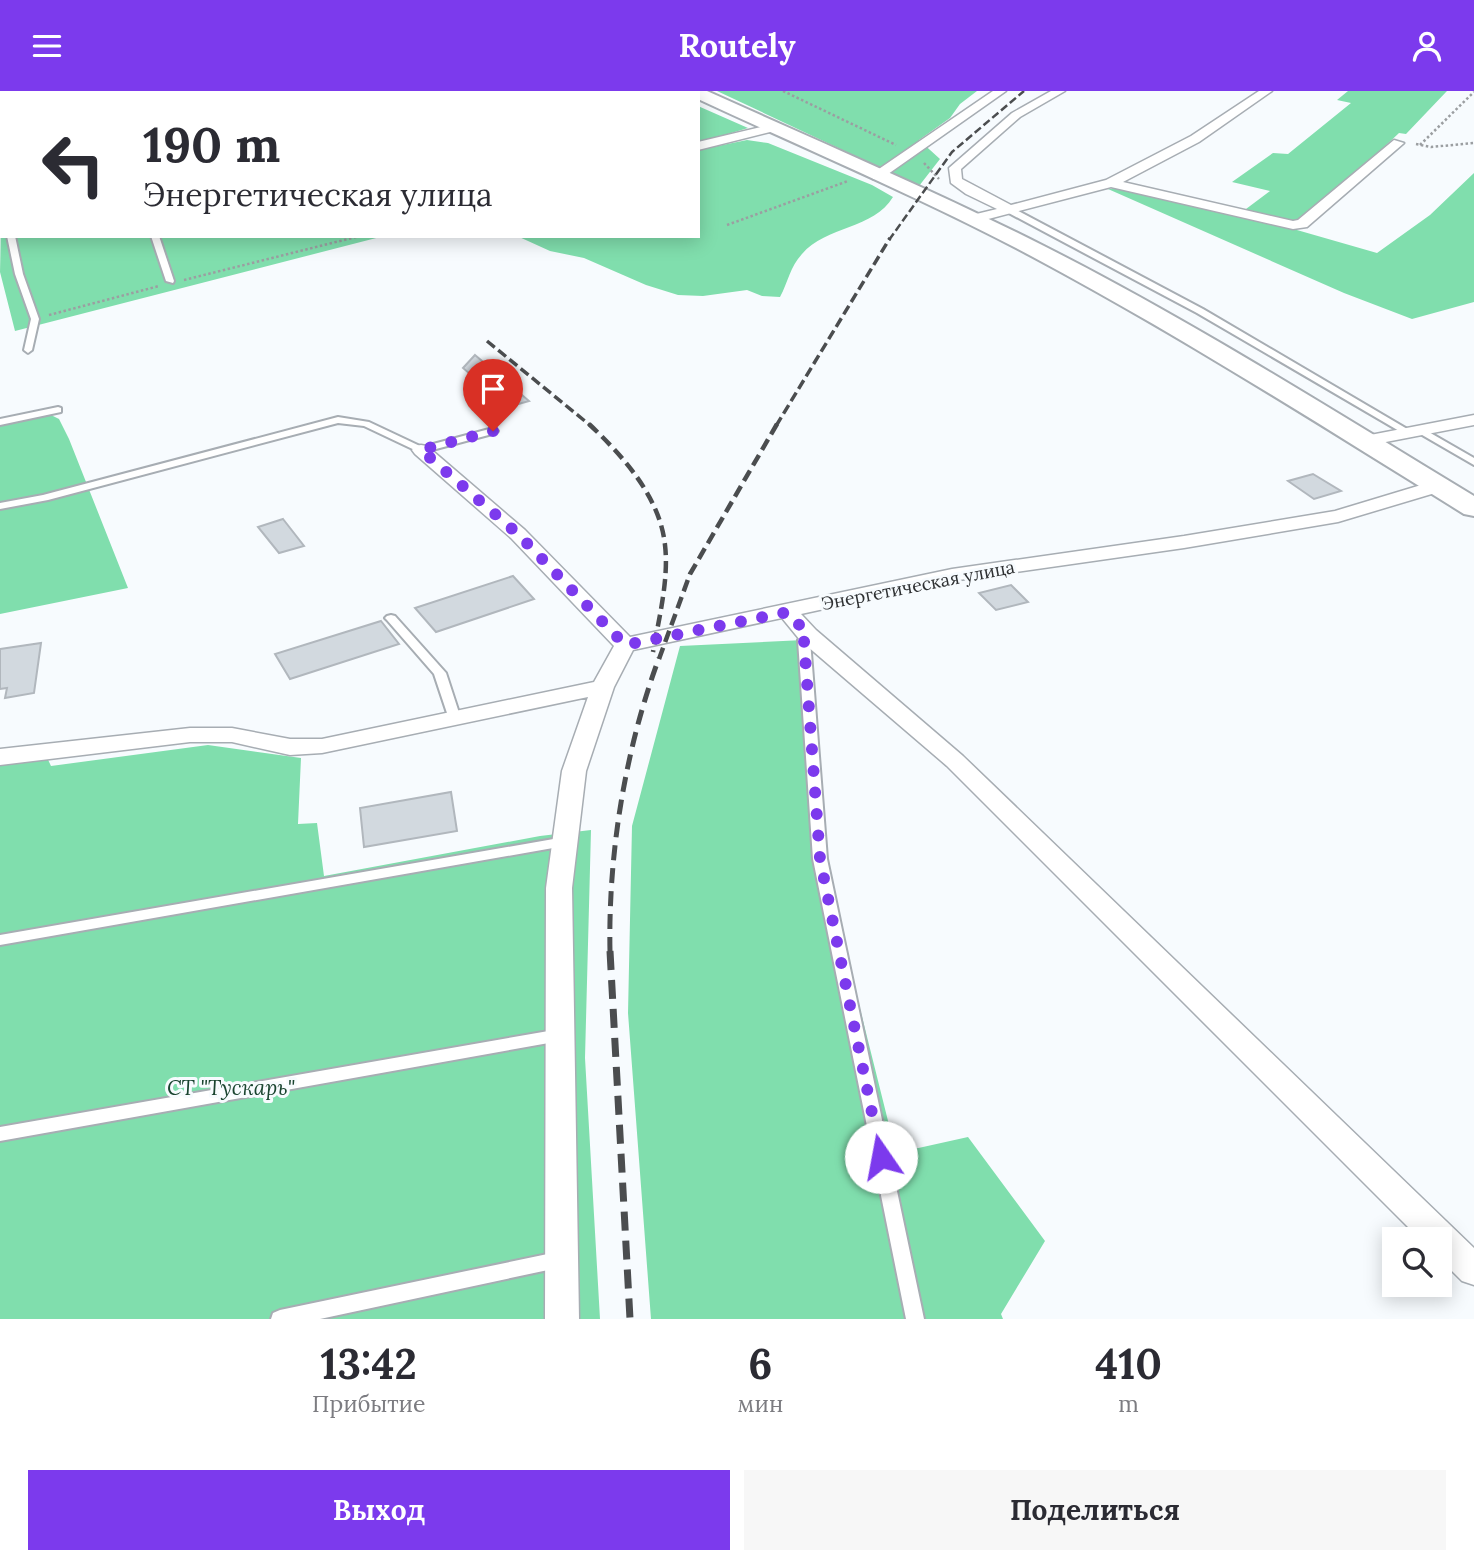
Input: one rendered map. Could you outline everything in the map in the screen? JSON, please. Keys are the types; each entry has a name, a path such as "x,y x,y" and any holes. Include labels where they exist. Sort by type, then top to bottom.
{"main road":[{"path":"700,93 973,219 1186,334 1474,507"}],"street":[{"path":"874,174 912,153 1000,91"},
{"path":"1008,209 971,191 956,180 955,169 1017,115 1059,91"},
{"path":"973,219 1111,183 1195,139 1266,91"},
{"path":"700,146 774,128"},
{"path":"1111,183 1265,219 1302,224 1398,143"},
{"path":"1365,442 1474,420"},
{"path":"421,450 518,534 625,645 603,687 574,771 559,888 562,1319"},
{"name":"Энергетическая улица","path":"625,645 952,575 1184,542 1338,516 1438,486"},
{"path":"788,612 808,635 955,761 1474,1270"},
{"path":"0,757 190,735 232,735 290,747 322,746 603,687"}],"lane":[{"path":"1008,209 1200,310 1415,432 1474,462"},
{"path":"10,238 19,274 35,319 28,349"},
{"path":"156,238 170,281"},
{"path":"0,422 58,410"},
{"path":"0,506 44,498 338,420 366,424 421,450 493,431"},
{"path":"391,618 440,673 456,719"},
{"path":"808,635 804,641 820,859 915,1319"},
{"path":"0,940 565,842"},
{"path":"0,1134 560,1035"},
{"path":"280,1319 562,1259"}],"path":[{"path":"783,91 912,153 937,179 956,180"},
{"path":"1420,145 1474,92"},
{"path":"1398,143 1474,143"},
{"path":"727,225 874,174"},
{"path":"35,319 170,281 210,274 352,238"}],"green space":[{"path":"717,91 977,91 960,104 950,118 919,140 940,159 919,186"},
{"path":"1348,91 1447,91 1406,134 1399,133 1362,168 1294,222 1242,212 1270,191 1232,182 1273,153 1288,154 1351,103 1337,100"},
{"path":"700,107 748,128 700,142"},
{"path":"747,140 768,143 872,185 893,197 874,215 812,245 795,264 780,297 762,296 747,290 703,296 678,295 646,285 584,258 550,251 521,238 700,238 700,150"},
{"path":"1474,173 1474,302 1412,319 1344,293 1108,189 1121,188 1283,226 1377,253 1430,215"},
{"path":"1,238 376,238 15,331 0,272"},
{"path":"43,411 59,419 69,439 128,588 0,614 0,420"},
{"path":"804,640 819,844 896,1153 968,1137 1045,1241 1001,1314 1003,1319 651,1319 628,1013 632,826 680,646"},
{"name":"СТ \"Тускарь\"","path":"41,745 51,766 208,745 301,758 298,824 317,823 324,876 540,836 591,830 585,1058 600,1319 0,1319 0,750"}],"building":[{"path":"475,355 529,401 508,407 463,368"},
{"path":"1313,474 1341,491 1314,499 1288,481"},
{"path":"283,519 304,546 279,553 258,527"},
{"path":"513,576 534,599 436,632 415,608"},
{"path":"1011,585 1028,602 996,610 979,593"},
{"path":"381,621 399,644 290,679 275,654"},
{"path":"41,643 34,693 5,698 7,688 0,689 0,649"},
{"path":"451,792 457,831 364,847 360,808"}],"railway":[{"path":"889,240 952,152 1024,91"},
{"path":"776,426 890,238"},
{"path":"487,341 591,426"},
{"path":"659,659 690,574 777,424"},
{"path":"591,426 638,479 648,494 662,527 666,571 653,652"},
{"path":"610,951 612,878 621,803 637,729 659,658"},
{"path":"610,951 630,1319"}],"route":[{"path":"493,431 421,450 518,534 625,645 788,612 808,635 804,641 820,859 881,1157"}]}
